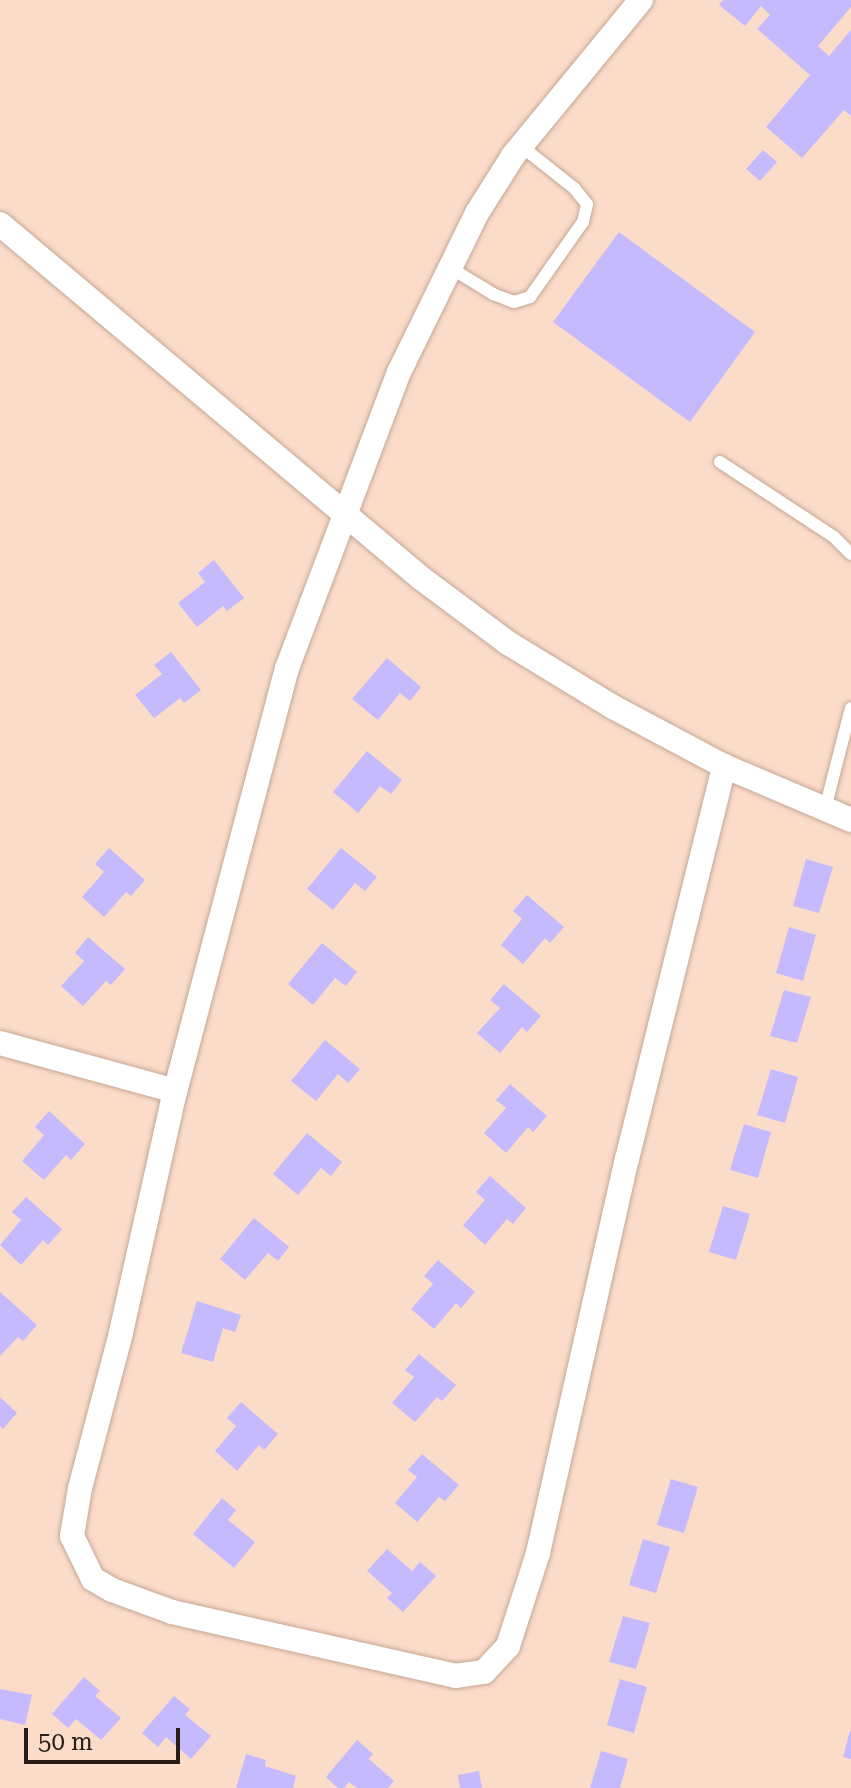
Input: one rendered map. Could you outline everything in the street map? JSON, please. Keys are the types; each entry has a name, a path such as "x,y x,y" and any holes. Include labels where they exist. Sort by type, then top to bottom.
{"street":[{"path":"641,0 521,146 477,213 399,372 287,668 175,1091 121,1333 80,1488 72,1536 80,1558 93,1579 172,1612 455,1676 484,1672 508,1646 538,1553 627,1159 724,766"},
{"path":"0,224 421,578 508,643 613,707 724,766 851,820"},
{"path":"0,1043 175,1091"}],"lane":[{"path":"449,267 493,294 514,302 530,297 583,222 587,204 574,188 521,146"},
{"path":"720,462 834,537 851,554"},
{"path":"825,809 851,708"}],"building":[{"path":"723,0 851,0 851,7 818,46 829,56 851,30 851,116 844,110 802,158 766,127 810,75 757,29 770,15 761,6 745,26 719,5"},
{"path":"763,150 777,162 760,181 746,169"},
{"path":"619,232 755,332 690,422 553,322"},
{"path":"214,560 244,598 227,611 223,606 197,627 178,603 205,582 198,573"},
{"path":"171,652 201,690 184,703 180,698 154,718 135,695 162,674 154,665"},
{"path":"387,658 421,687 410,701 400,693 378,720 352,699"},
{"path":"367,751 402,780 391,794 380,786 358,813 333,792"},
{"path":"109,848 145,880 131,896 126,892 104,917 82,897 104,872 95,864"},
{"path":"341,848 377,877 365,891 355,883 333,910 307,889"},
{"path":"806,859 833,867 819,913 793,906"},
{"path":"527,895 564,927 550,943 545,938 523,964 501,945 522,919 513,911"},
{"path":"789,927 816,935 803,981 776,973"},
{"path":"88,937 125,969 111,985 106,981 83,1006 61,986 84,961 75,953"},
{"path":"322,943 357,972 346,986 335,978 313,1005 288,984"},
{"path":"504,984 541,1016 527,1032 522,1027 500,1053 477,1033 500,1008 490,1000"},
{"path":"784,990 811,997 797,1043 770,1036"},
{"path":"325,1040 360,1069 348,1083 338,1074 316,1101 291,1081"},
{"path":"771,1069 798,1077 785,1123 757,1115"},
{"path":"510,1084 547,1116 533,1132 528,1127 506,1153 484,1133 506,1108 496,1100"},
{"path":"49,1111 85,1144 71,1160 66,1155 44,1180 22,1161 44,1135 35,1127"},
{"path":"744,1124 771,1132 758,1178 730,1170"},
{"path":"307,1133 342,1162 331,1176 321,1168 298,1195 273,1174"},
{"path":"490,1176 526,1208 513,1224 507,1219 485,1245 463,1225 485,1200 476,1192"},
{"path":"26,1197 62,1229 48,1245 43,1240 21,1265 0,1245 21,1220 12,1212"},
{"path":"723,1206 750,1214 736,1260 709,1252"},
{"path":"254,1218 289,1247 278,1261 268,1253 245,1280 220,1259"},
{"path":"438,1260 475,1292 461,1308 456,1303 434,1329 411,1309 433,1284 424,1276"},
{"path":"0,1292 37,1325 23,1341 18,1337 0,1356"},
{"path":"197,1301 241,1315 235,1332 223,1328 213,1362 181,1353"},
{"path":"419,1354 456,1385 442,1401 437,1397 415,1422 392,1403 414,1377 405,1370"},
{"path":"0,1397 17,1413 3,1429 0,1426"},
{"path":"241,1402 278,1434 264,1450 259,1445 237,1471 215,1451 236,1426 227,1418"},
{"path":"422,1454 459,1485 445,1501 439,1497 417,1522 395,1503 417,1477 408,1470"},
{"path":"671,1479 698,1487 684,1533 657,1525"},
{"path":"222,1498 236,1510 228,1520 255,1542 234,1568 193,1534"},
{"path":"643,1539 670,1547 656,1593 629,1585"},
{"path":"387,1549 412,1571 420,1562 436,1576 403,1612 387,1598 392,1593 367,1571"},
{"path":"623,1616 650,1623 636,1669 609,1662"},
{"path":"84,1677 100,1691 95,1696 121,1718 101,1740 76,1719 68,1728 52,1714"},
{"path":"620,1679 647,1687 634,1733 607,1725"},
{"path":"0,1689 32,1695 25,1725 0,1719"},
{"path":"174,1696 190,1709 185,1715 211,1736 191,1759 166,1737 158,1747 142,1733"},
{"path":"851,1732 851,1759 843,1757"},
{"path":"357,1740 373,1754 369,1759 394,1781 388,1788 357,1788 349,1782 344,1788 338,1788 326,1777"},
{"path":"601,1751 628,1759 620,1788 590,1788"},
{"path":"246,1754 266,1760 265,1766 296,1776 293,1788 236,1788"},
{"path":"479,1771 482,1788 460,1788 458,1775"}]}
